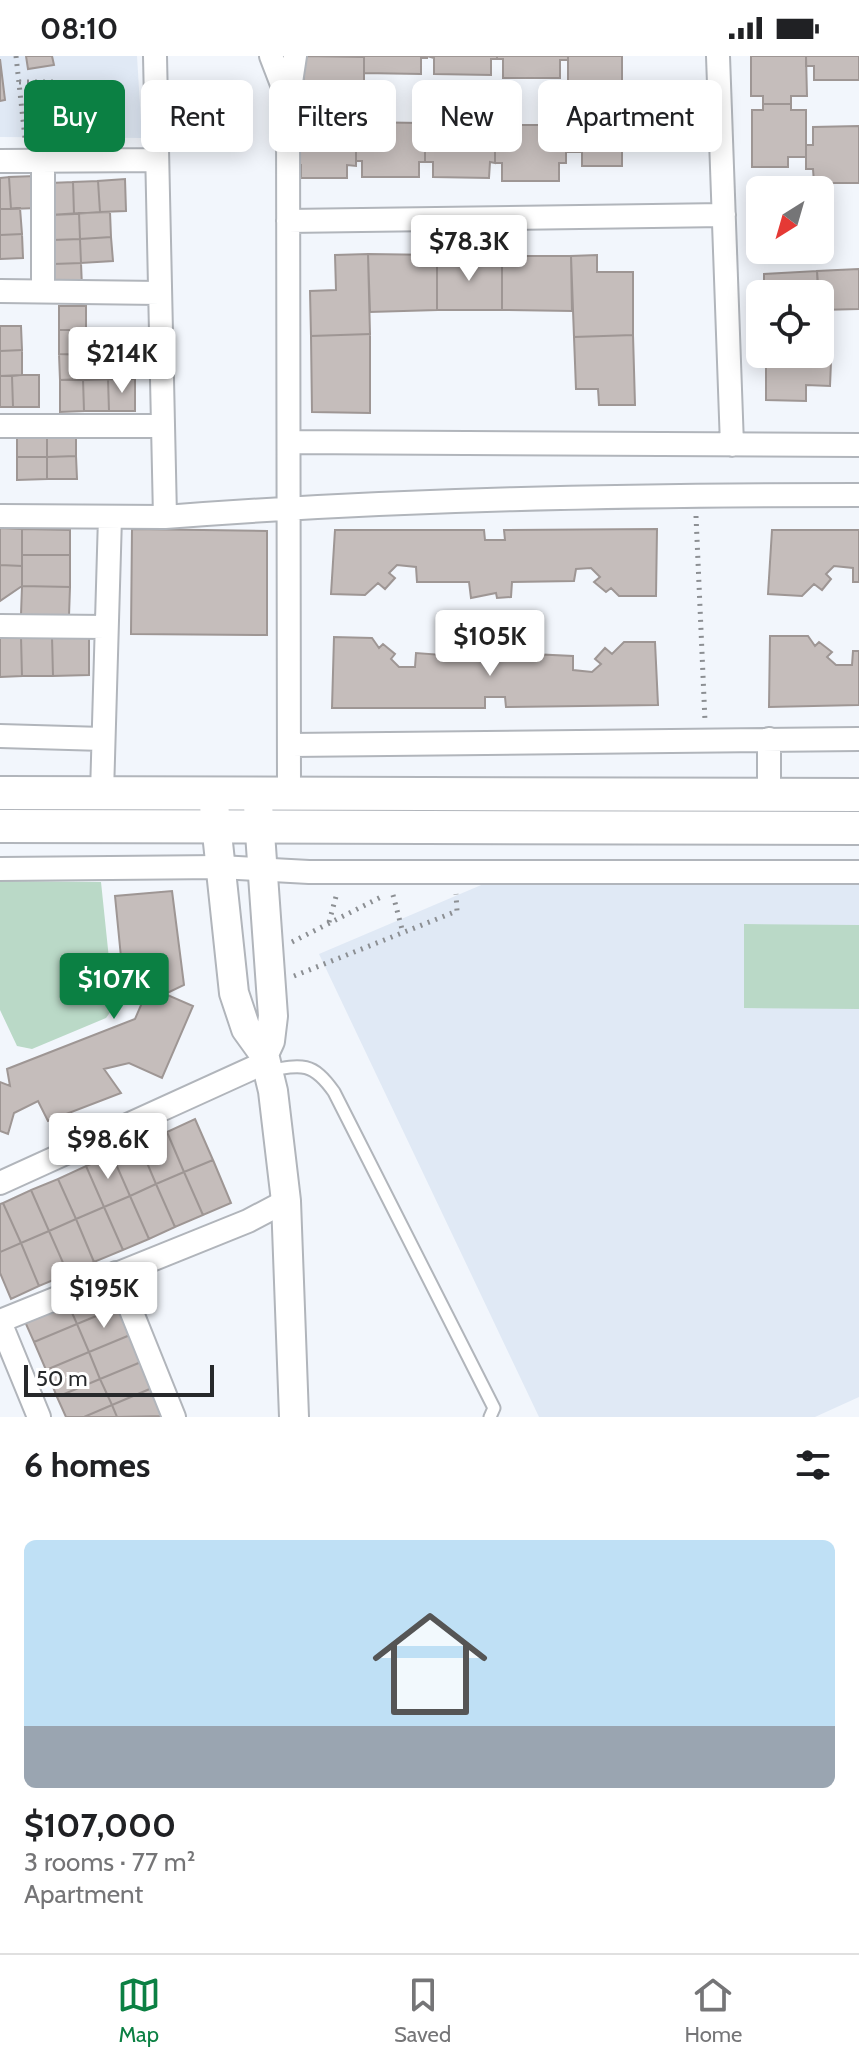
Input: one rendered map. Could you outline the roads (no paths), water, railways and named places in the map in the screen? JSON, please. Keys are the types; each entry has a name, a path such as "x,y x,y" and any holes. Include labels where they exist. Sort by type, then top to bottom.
{"main road":[{"path":"0,793 859,795"},
{"path":"0,826 859,828"}],"street":[{"path":"155,56 165,517"},
{"path":"271,56 280,80"},
{"path":"291,80 295,56"},
{"path":"718,56 732,445"},
{"path":"288,152 291,745 260,826 273,1016 266,1062 286,1201 294,1417"},
{"path":"0,161 156,160"},
{"path":"35,161 43,290"},
{"path":"288,221 724,215"},
{"path":"0,291 160,293"},
{"path":"0,426 161,426"},
{"path":"290,442 859,445"},
{"path":"0,516 165,517 290,507 695,495 859,495"},
{"path":"102,793 110,517"},
{"path":"0,626 106,627"},
{"path":"0,736 103,739"},
{"path":"769,739 769,795"},
{"path":"291,745 859,739"},
{"path":"212,793 234,993 246,1029 266,1062"},
{"path":"0,869 220,867 859,872"},
{"path":"0,1183 266,1062"},
{"path":"39,1417 0,1321 248,1221 286,1201"},
{"path":"116,1273 174,1417"}],"lane":[{"path":"266,1062 300,1064 322,1074 334,1092 494,1408 490,1417"}]}
